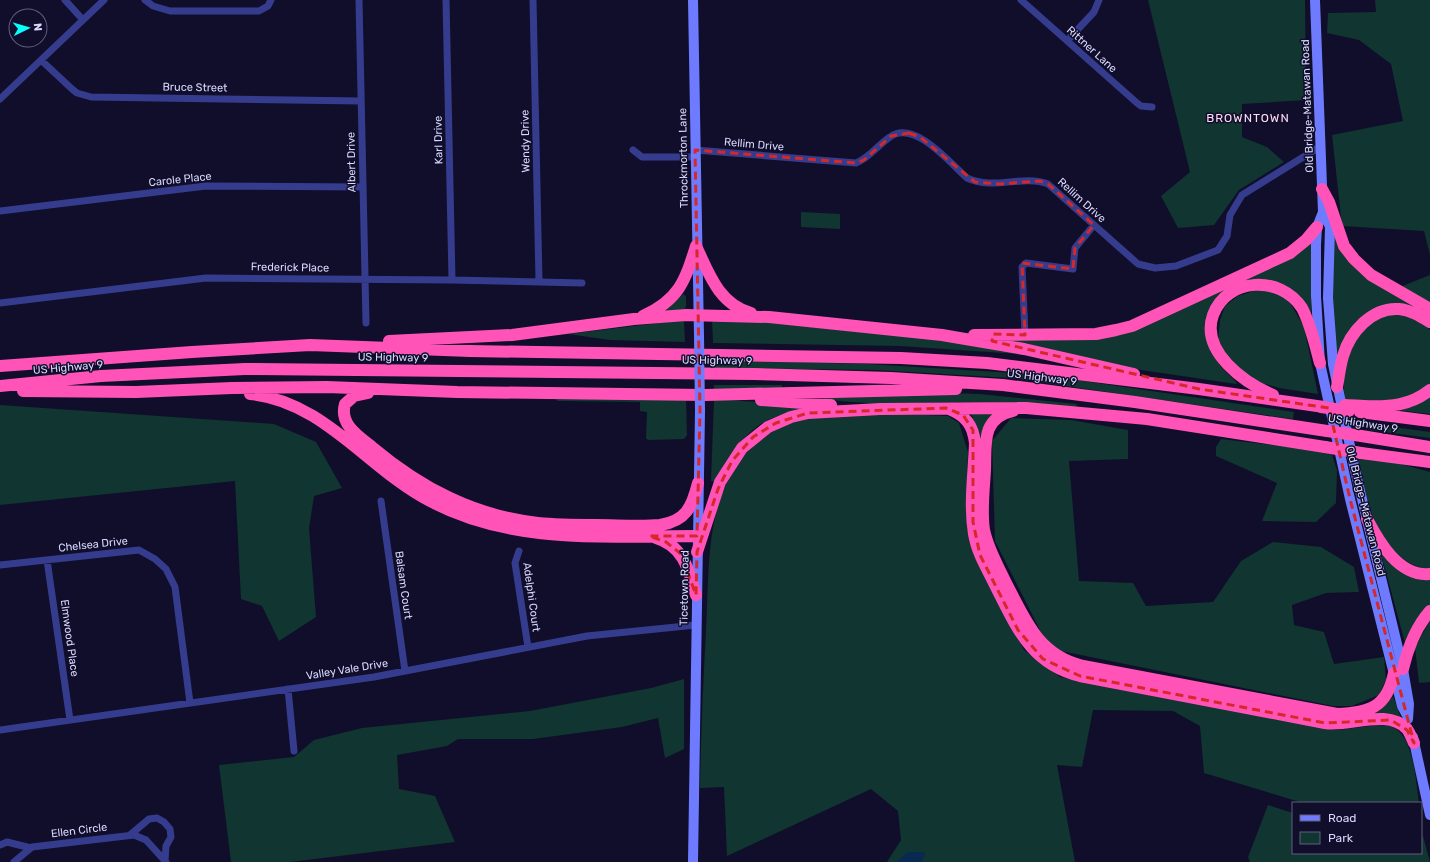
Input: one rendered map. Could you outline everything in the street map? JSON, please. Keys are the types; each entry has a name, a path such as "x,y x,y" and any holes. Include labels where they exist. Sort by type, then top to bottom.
{"highway":[{"path":"1322,189 1329,202 1344,246 1354,259 1371,275 1430,309"},
{"path":"942,335 1096,334 1132,326 1290,253 1306,240 1317,227"},
{"path":"696,246 714,284 724,297 744,310 769,317"},
{"path":"634,319 659,308 676,294 687,274 696,246"},
{"path":"1289,402 1255,388 1234,372 1218,353 1211,333 1213,315 1222,300 1235,291 1254,284 1272,285 1289,294 1301,308 1310,328 1320,363"},
{"path":"1337,386 1343,355 1353,333 1366,320 1383,311 1398,309 1416,314 1430,322"},
{"path":"310,345 512,335 634,319 697,315 769,317 942,335 1024,349 1198,389"},
{"name":"US Highway 9","path":"0,366 310,345 470,351 902,358 987,363 1198,389 1321,407 1349,408 1430,421"},
{"name":"US Highway 9","path":"0,386 101,376 245,369 754,374 891,378 1003,386 1135,402 1430,447"},
{"path":"179,391 232,388 327,387 705,395 963,389 1003,386"},
{"path":"400,389 363,394 349,400 344,409 347,424 358,436 410,477 452,500 488,513 518,520 548,524 665,524 679,519 686,513 694,499 698,483"},
{"path":"1349,408 1402,404 1418,400 1430,390"},
{"path":"0,391 179,391 256,394 290,404 310,413 334,429 406,488 442,507 483,523 515,531 545,534 697,536"},
{"path":"705,395 880,409"},
{"path":"946,408 966,418 973,433 975,446 973,522 980,555 1018,630 1029,646 1043,659 1065,672 1080,676 1325,723 1339,724 1375,720 1391,720 1407,730 1414,743"},
{"path":"1026,408 1002,414 994,420 988,431 983,522 991,553 1026,622 1037,639 1053,653 1069,662 1083,666 1337,714 1358,712 1382,702 1391,689 1413,636 1430,611"},
{"path":"697,552 724,475 742,448 753,437 776,423 801,414 880,409 1026,408 1147,419 1361,453 1430,462"},
{"path":"1395,458 1430,468"},
{"path":"1367,518 1381,544 1397,561 1411,571 1430,574"},
{"path":"649,536 666,542 681,554 689,569 696,595"}],"main road":[{"name":"Throckmorton Lane","path":"693,0 697,315"},
{"name":"Old Bridge-Matawan Road","path":"1315,0 1323,212 1330,227 1328,298 1330,349 1399,671"},
{"name":"Old Bridge-Matawan Road","path":"1323,212 1317,227 1316,296 1320,363 1350,499 1409,704 1408,719 1430,814"},
{"name":"Ticetown Road","path":"693,862 700,411 699,336 697,315"}],"street":[{"path":"64,0 83,20"},
{"path":"0,99 42,61 104,0"},
{"path":"145,0 153,6 170,11 259,11 268,6 271,0"},
{"name":"Albert Drive","path":"359,0 366,323"},
{"name":"Karl Drive","path":"446,0 452,280"},
{"name":"Wendy Drive","path":"534,0 539,282"},
{"name":"Rittner Lane","path":"1021,0 1137,103 1141,106 1152,107"},
{"path":"1067,41 1094,12 1099,0"},
{"name":"Bruce Street","path":"42,61 72,90 91,97 361,101"},
{"name":"Rellim Drive","path":"632,150 642,157 695,153 856,162 864,160 891,136 898,133 909,133 920,137 968,178 975,182 1000,184 1022,181 1040,181 1048,184 1138,264 1155,268 1176,266 1218,250 1227,236 1230,215 1242,195 1321,146"},
{"name":"Carole Place","path":"0,211 206,186 363,187"},
{"path":"1025,335 1022,268 1026,263 1073,269 1075,248 1094,225"},
{"name":"Frederick Place","path":"0,303 198,278 452,280 582,283"},
{"name":"Balsam Court","path":"381,502 405,671"},
{"name":"Chelsea Drive","path":"0,565 138,550 155,559 166,569 175,586 190,703"},
{"name":"Adelphi Court","path":"519,551 515,563 528,647"},
{"name":"Elmwood Place","path":"48,560 70,720"},
{"name":"Valley Vale Drive","path":"0,730 405,671 587,636 696,625"},
{"path":"288,689 294,752"},
{"name":"Ellen Circle","path":"130,835 149,819 156,818 164,822 170,829 171,837 166,846 165,862"},
{"name":"Ellen Circle","path":"0,845 7,842 30,848 130,835 146,840 165,862"},
{"path":"14,862 30,848"}],"highlighted area":[{"path":"909,133 920,137 975,182 1000,184 1040,181 1048,184 1094,225 1075,248 1073,269 1022,263 1025,335 993,334 992,341 1199,389 1329,408 1350,499 1414,743 1407,730 1391,720 1325,723 1080,676 1043,659 1018,630 980,555 973,522 973,430 963,415 946,408 808,413 776,423 753,437 732,461 718,489 697,552 696,595 681,554 666,542 649,536 697,536 700,411 695,150 856,163 864,160 891,136"}],"green space":[{"path":"1148,0 1305,0 1306,100 1242,104 1242,137 1267,147 1284,162 1239,190 1214,225 1178,228 1161,196 1190,172"},
{"path":"1375,0 1430,0 1430,255 1424,231 1342,226 1332,135 1403,121 1391,64 1359,40 1327,33 1328,13 1376,12"},
{"path":"801,212 840,214 840,229 801,227"},
{"path":"1333,236 1335,236 1338,242 1430,314 1430,318 1386,306 1337,353 1332,308"},
{"path":"1311,244 1311,317 1268,280 1214,306 1215,357 1221,367 1237,383 1236,384 1121,367 999,339 1102,337 1290,258"},
{"path":"1430,275 1430,302 1400,287"},
{"path":"1261,289 1276,292 1289,301 1304,327 1318,394 1279,388 1252,380 1228,359 1218,340 1220,320 1225,306 1238,296"},
{"path":"683,294 686,296 686,306 684,311 654,315 675,302"},
{"path":"1400,313 1425,324 1430,330 1430,384 1411,396 1390,401 1378,402 1345,399 1344,375 1349,352 1354,342 1369,324 1379,317"},
{"path":"684,320 685,342 610,340 568,334"},
{"path":"712,320 743,320 969,343 1019,354 900,346 713,343"},
{"path":"713,360 868,364 1013,373 1070,379 1294,412 1293,419 1011,378 875,370 713,368"},
{"path":"714,385 782,385 782,390 714,390"},
{"path":"923,392 980,394 1077,404 1076,407 985,402 874,403 816,397"},
{"path":"1430,395 1430,414 1397,410"},
{"path":"556,398 686,399 687,435 684,439 648,440 646,438 647,412 640,411 640,402 557,401"},
{"path":"714,399 812,406 775,417 756,427 735,449 715,482 711,481"},
{"path":"0,405 274,424 316,442 342,488 314,496 309,528 316,617 279,641 262,606 241,599 235,481 0,505"},
{"path":"995,412 982,448 979,434 971,414"},
{"path":"853,414 948,416 959,423 968,452 966,510 969,541 977,560 1024,650 1060,677 1328,729 1336,730 1382,725 1390,726 1402,735 1407,743 1413,763 1419,802 1300,802 1204,773 1200,726 1173,711 1093,710 1082,767 1057,765 1075,862 887,862 901,840 898,811 871,789 727,856 724,787 700,788 708,581 713,530 718,505 727,482 739,461 757,442 772,430 804,419 820,416"},
{"path":"1011,418 1071,420 1128,430 1128,459 1069,461 1079,581 1133,583 1146,606 1213,602 1241,561 1273,542 1321,547 1354,567 1359,592 1326,593 1292,605 1294,625 1324,632 1334,664 1384,657 1386,680 1379,695 1352,706 1333,706 1061,651 1046,642 995,541 992,441"},
{"path":"1371,424 1430,432 1430,438 1369,430 1374,428"},
{"path":"1221,439 1322,451 1332,455 1337,470 1336,503 1316,522 1262,521 1277,483 1216,456 1216,447"},
{"path":"1358,459 1397,463 1430,472 1430,570 1412,564 1397,554 1386,542 1371,512"},
{"path":"1380,550 1430,578 1430,606 1405,643"},
{"path":"1430,621 1430,682 1419,683 1415,647"},
{"path":"684,679 684,749 665,758 658,718 622,727 533,739 458,739 447,746 397,755 399,789 435,796 455,842 290,862 231,862 219,765 294,757 314,740 362,728 530,711 651,688"},
{"path":"1393,696 1402,721 1373,715 1372,711 1386,704"},
{"path":"1268,805 1292,813 1292,854 1422,854 1422,836 1430,862 1250,862 1248,857"}],"water":[{"path":"908,852 924,852 925,855 922,862 896,862"}],"district":[{"name":"BROWNTOWN","path":"1248,118"}]}
